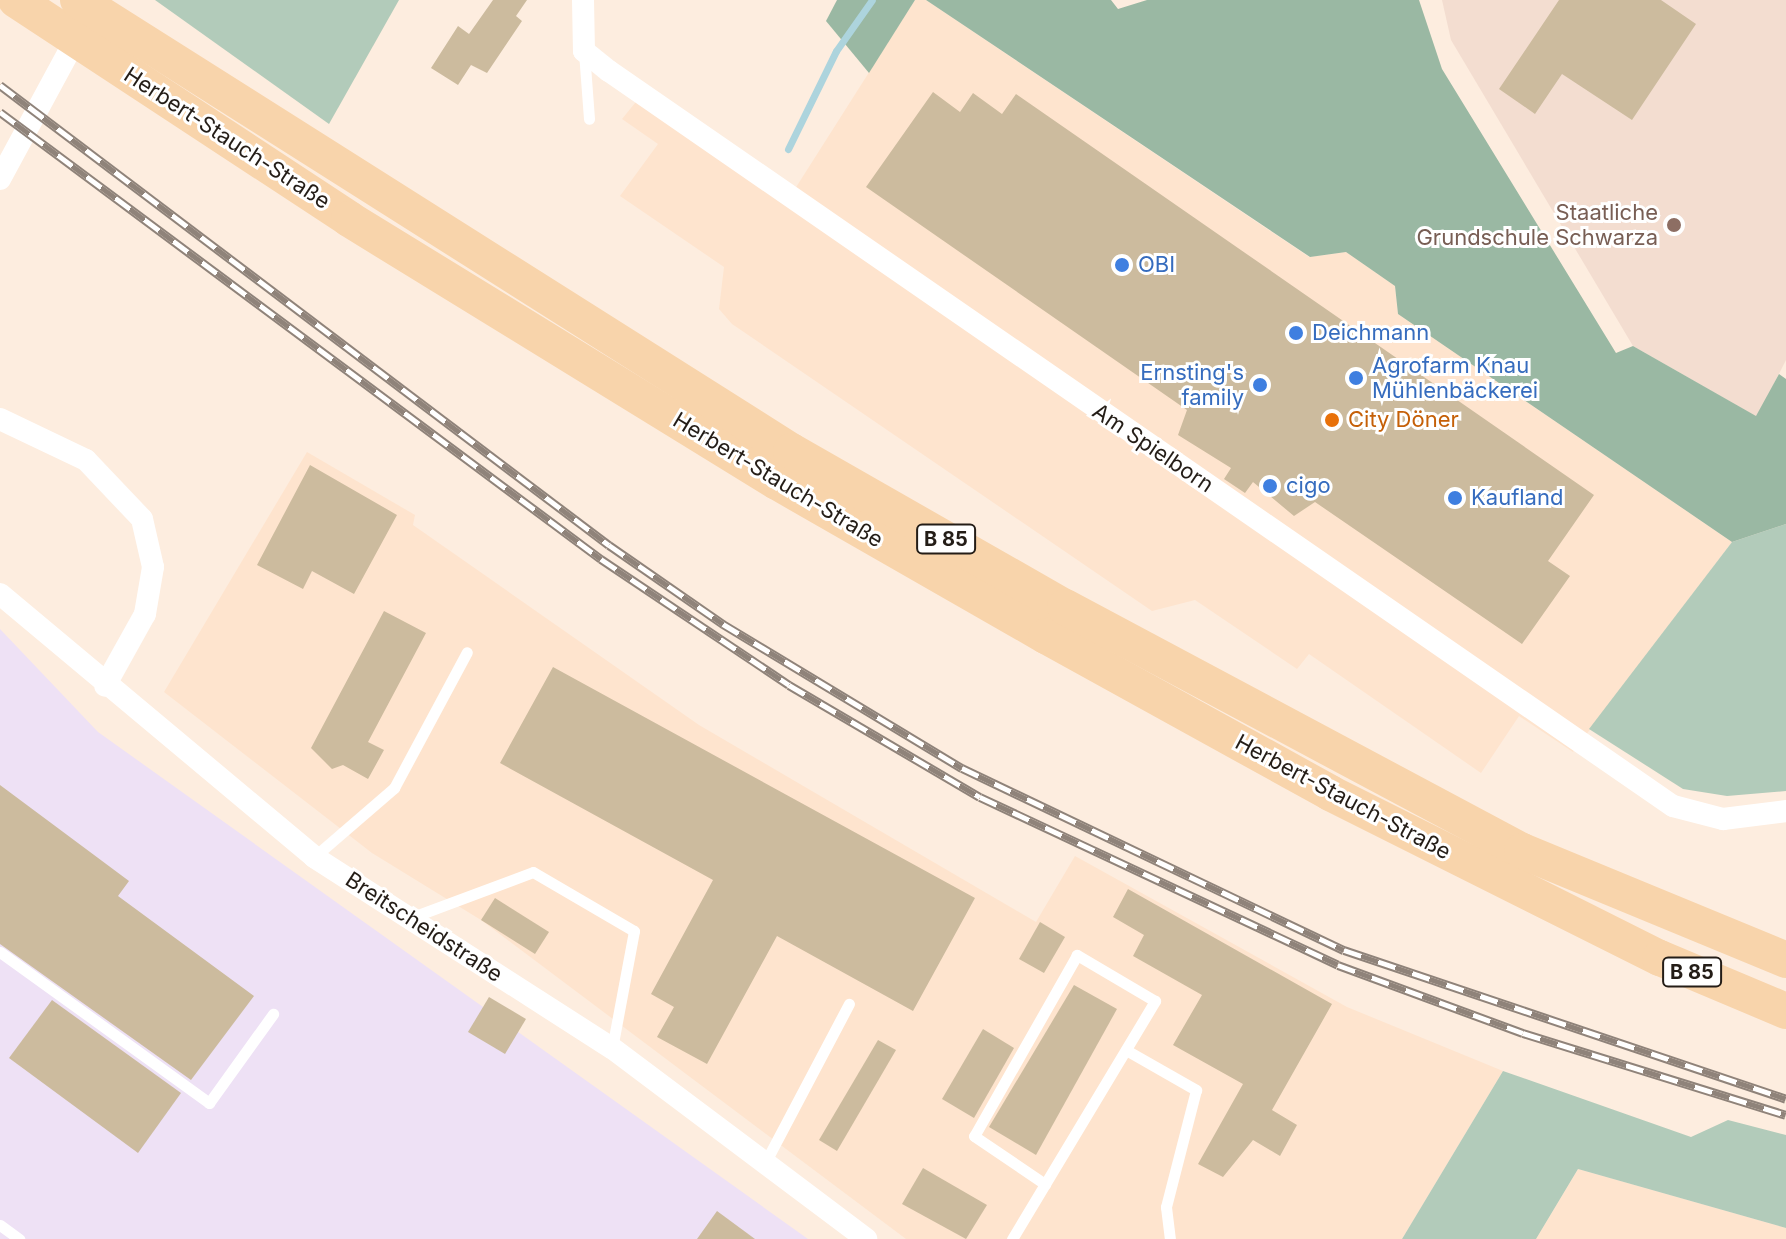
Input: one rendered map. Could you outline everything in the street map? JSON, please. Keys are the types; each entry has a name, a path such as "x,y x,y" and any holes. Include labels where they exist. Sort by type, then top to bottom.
{"main road":[{"name":"Herbert-Stauch-Straße","path":"16,0 363,227 777,482 1019,621 1330,793 1660,958 1786,1011"},
{"name":"Herbert-Stauch-Straße","path":"78,0 778,443 1065,607 1522,851 1786,960"}],"street":[{"path":"0,179 97,0"},
{"path":"583,0 584,51"},
{"name":"Am Spielborn","path":"584,51 1673,806 1723,819 1786,811"},
{"path":"0,419 86,460 142,519 153,567 145,614 105,686"},
{"name":"Breitscheidstraße","path":"0,594 105,686 314,857 612,1048 866,1239"}],"lane":[{"path":"584,51 589,119"},
{"path":"314,857 394,788 467,652"},
{"path":"410,918 533,872 634,931 612,1048"},
{"path":"0,952 209,1103 273,1014"},
{"path":"1012,1239 1155,1001 1077,955 974,1136 1045,1184"},
{"path":"765,1163 849,1004"},
{"path":"1126,1050 1196,1090 1166,1207 1170,1239"},
{"path":"0,1225 19,1239"}],"shaded area":[{"path":"915,0 926,0 1309,257 1346,252 1395,286 1398,314 1732,542 1573,752 1519,716 1481,773 1309,654 1297,669 1195,600 1152,611 732,324 719,309 724,267 620,196 658,144 622,119 644,92 793,192"},
{"name":"Staatliche Grundschule Schwarza","path":"1442,0 1786,0 1786,360 1757,417 1633,346 1451,40"},
{"path":"307,452 415,515 413,525 699,725 1036,922 1075,856 1347,1007 1503,1071 1402,1239 906,1239 481,920 372,853 164,692"},
{"path":"0,629 98,732 808,1239 0,1239"},
{"path":"1578,1169 1786,1228 1786,1239 1536,1239"}],"green space":[{"path":"155,0 399,0 329,124"},
{"path":"837,0 915,0 869,73 826,21"},
{"path":"926,0 1111,0 1118,9 1147,0 1419,0 1442,69 1616,353 1633,346 1756,416 1779,374 1786,379 1786,524 1732,542 1398,314 1395,286 1346,252 1310,257"},
{"path":"1786,524 1786,791 1727,796 1683,789 1589,729 1732,542"},
{"path":"1503,1071 1691,1137 1728,1120 1786,1135 1786,1228 1578,1169 1536,1239 1402,1239"}],"building":[{"path":"493,0 527,0 516,16 522,21 487,73 471,65 458,85 431,68 458,26 469,34"},
{"path":"1559,0 1661,0 1696,24 1632,120 1562,74 1535,114 1499,89"},
{"path":"933,92 960,112 973,93 1002,114 1016,94 1594,495 1548,561 1570,576 1522,644 1315,502 1294,516 1253,482 1245,493 1224,479 1231,468 1178,435 1187,410 866,187"},
{"path":"310,465 397,515 354,594 312,571 303,589 257,565"},
{"path":"384,611 426,633 368,742 384,750 368,779 343,765 332,769 311,748"},
{"path":"553,667 975,898 913,1011 777,936 707,1064 657,1037 674,1007 651,994 713,880 500,763"},
{"path":"0,785 129,881 118,896 254,996 191,1080 0,944"},
{"path":"1128,889 1332,1004 1272,1110 1297,1125 1280,1156 1253,1140 1223,1177 1198,1164 1243,1084 1173,1045 1202,995 1133,956 1144,935 1113,917"},
{"path":"495,898 549,932 535,954 481,920"},
{"path":"1040,922 1065,937 1044,973 1019,959"},
{"path":"1074,985 1117,1009 1036,1155 989,1127"},
{"path":"489,997 526,1019 505,1054 468,1032"},
{"path":"52,1000 181,1093 138,1153 9,1058"},
{"path":"983,1029 1014,1048 974,1118 942,1099"},
{"path":"878,1040 896,1050 837,1151 819,1140"},
{"path":"923,1168 987,1205 966,1239 902,1204"},
{"path":"717,1211 755,1239 697,1239"}],"waterway":[{"path":"788,149 836,51 872,0"}],"railway":[{"path":"0,85 609,545 723,624 962,768 1344,950 1786,1099"},
{"path":"0,112 601,559 789,685 980,797 1338,965 1523,1033 1786,1115"}],"place":[{"name":"Staatliche Grundschule Schwarza","path":"1674,225"},
{"name":"OBI","path":"1122,265"},
{"name":"Deichmann","path":"1296,333"},
{"name":"Agrofarm Knau Mühlenbäckerei","path":"1356,378"},
{"name":"Ernsting's family","path":"1260,385"},
{"name":"City Döner","path":"1332,420"},
{"name":"cigo","path":"1270,486"},
{"name":"Kaufland","path":"1455,498"}]}
